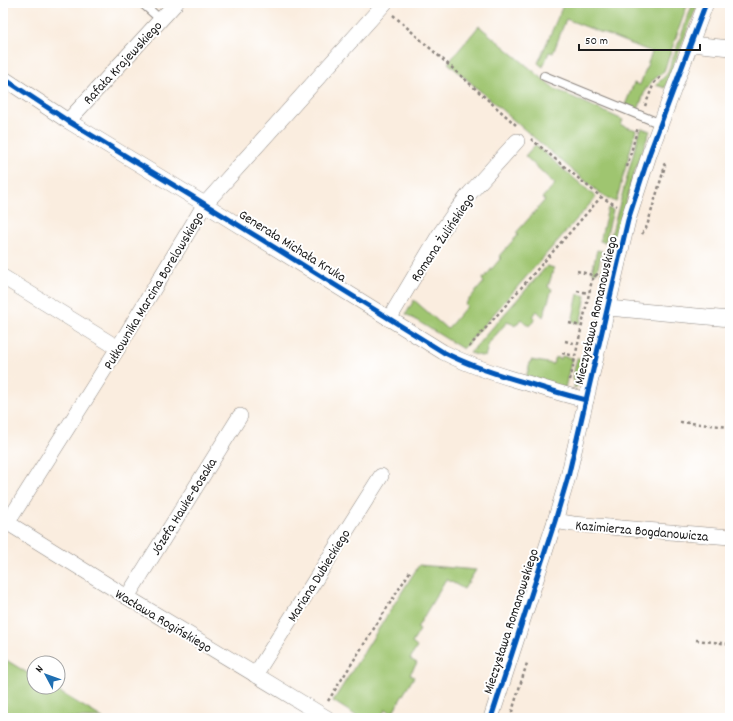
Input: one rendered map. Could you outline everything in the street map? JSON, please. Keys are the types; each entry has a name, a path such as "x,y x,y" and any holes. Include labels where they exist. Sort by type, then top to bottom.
{"street":[{"name":"Rafała Krajewskiego","path":"68,121 176,3"},
{"name":"Mieczysława Romanowskiego","path":"491,718 568,477 628,220 660,124 706,3"},
{"name":"Pułkownika Marcina Borelowskiego","path":"4,521 14,514 118,348 205,204 384,4"},
{"path":"691,44 730,48"},
{"name":"Generała Michała Kruka","path":"3,78 68,121 443,352 458,360 494,373 566,396 586,400"},
{"name":"Romana Żulińskiego","path":"389,319 439,235 470,194 521,135"},
{"path":"3,277 118,348"},
{"path":"608,308 730,319"},
{"name":"Józefa Hauke-Bosaka","path":"126,597 240,416"},
{"name":"Mariana Dubieckiego","path":"255,675 381,476"},
{"name":"Wacława Rogińskiego","path":"4,521 126,597 323,716"},
{"name":"Kazimierza Bogdanowicza","path":"555,521 573,524 730,537"}],"lane":[{"path":"142,3 161,20"},
{"path":"544,76 660,124"}],"path":[{"path":"384,4 521,135 601,198 616,206"},
{"path":"641,235 647,226 665,166 662,159"},
{"path":"458,360 601,198"},
{"path":"577,271 596,276"},
{"path":"577,291 589,293"},
{"path":"569,324 581,326"},
{"path":"565,341 578,344"},
{"path":"562,353 575,356"},
{"path":"680,422 730,427"},
{"path":"323,716 411,570"},
{"path":"696,640 730,644"},
{"path":"510,718 528,659"}],"green space":[{"path":"564,3 688,3 664,71 650,83 648,88 646,88 638,110 625,105 634,83 640,85 652,52 566,19 553,53 549,52 543,67 538,63"},
{"path":"693,3 698,3 665,88 656,85 667,74"},
{"path":"479,26 555,89 623,120 621,125 636,130 616,202 602,195 448,63"},
{"path":"642,128 650,131 633,176 615,242 613,244 609,243 639,133"},
{"path":"535,145 596,197 463,349 406,314 414,300 447,329 467,306 465,304 484,282 482,280 501,258 499,256 518,235 516,233 545,200 542,198 555,184 525,156"},
{"path":"608,208 613,210 605,242 600,241"},
{"path":"597,250 602,251 596,273 592,272"},
{"path":"606,253 611,254 612,256 607,276 601,274"},
{"path":"547,266 554,268 548,287 552,289 543,317 537,311 532,316 536,319 529,326 521,319 515,326 508,321 489,343 485,357 470,353"},
{"path":"578,294 586,296 580,323 572,322"},
{"path":"562,356 572,358 565,388 526,377 531,360 553,364 555,357 561,359"},
{"path":"577,358 586,364 582,381 574,388 575,382 572,379"},
{"path":"419,565 476,570 464,589 446,579 417,628 420,630 412,643 417,647 410,659 417,663 410,674 414,677 392,713 386,709 380,718 360,718 333,701"},
{"path":"3,658 26,672 26,695 64,695 103,718 3,718"}],"cycle path":[{"path":"491,718 568,477 628,220 650,152 706,3"},
{"path":"3,78 68,121 443,352 474,366 586,400"}]}
